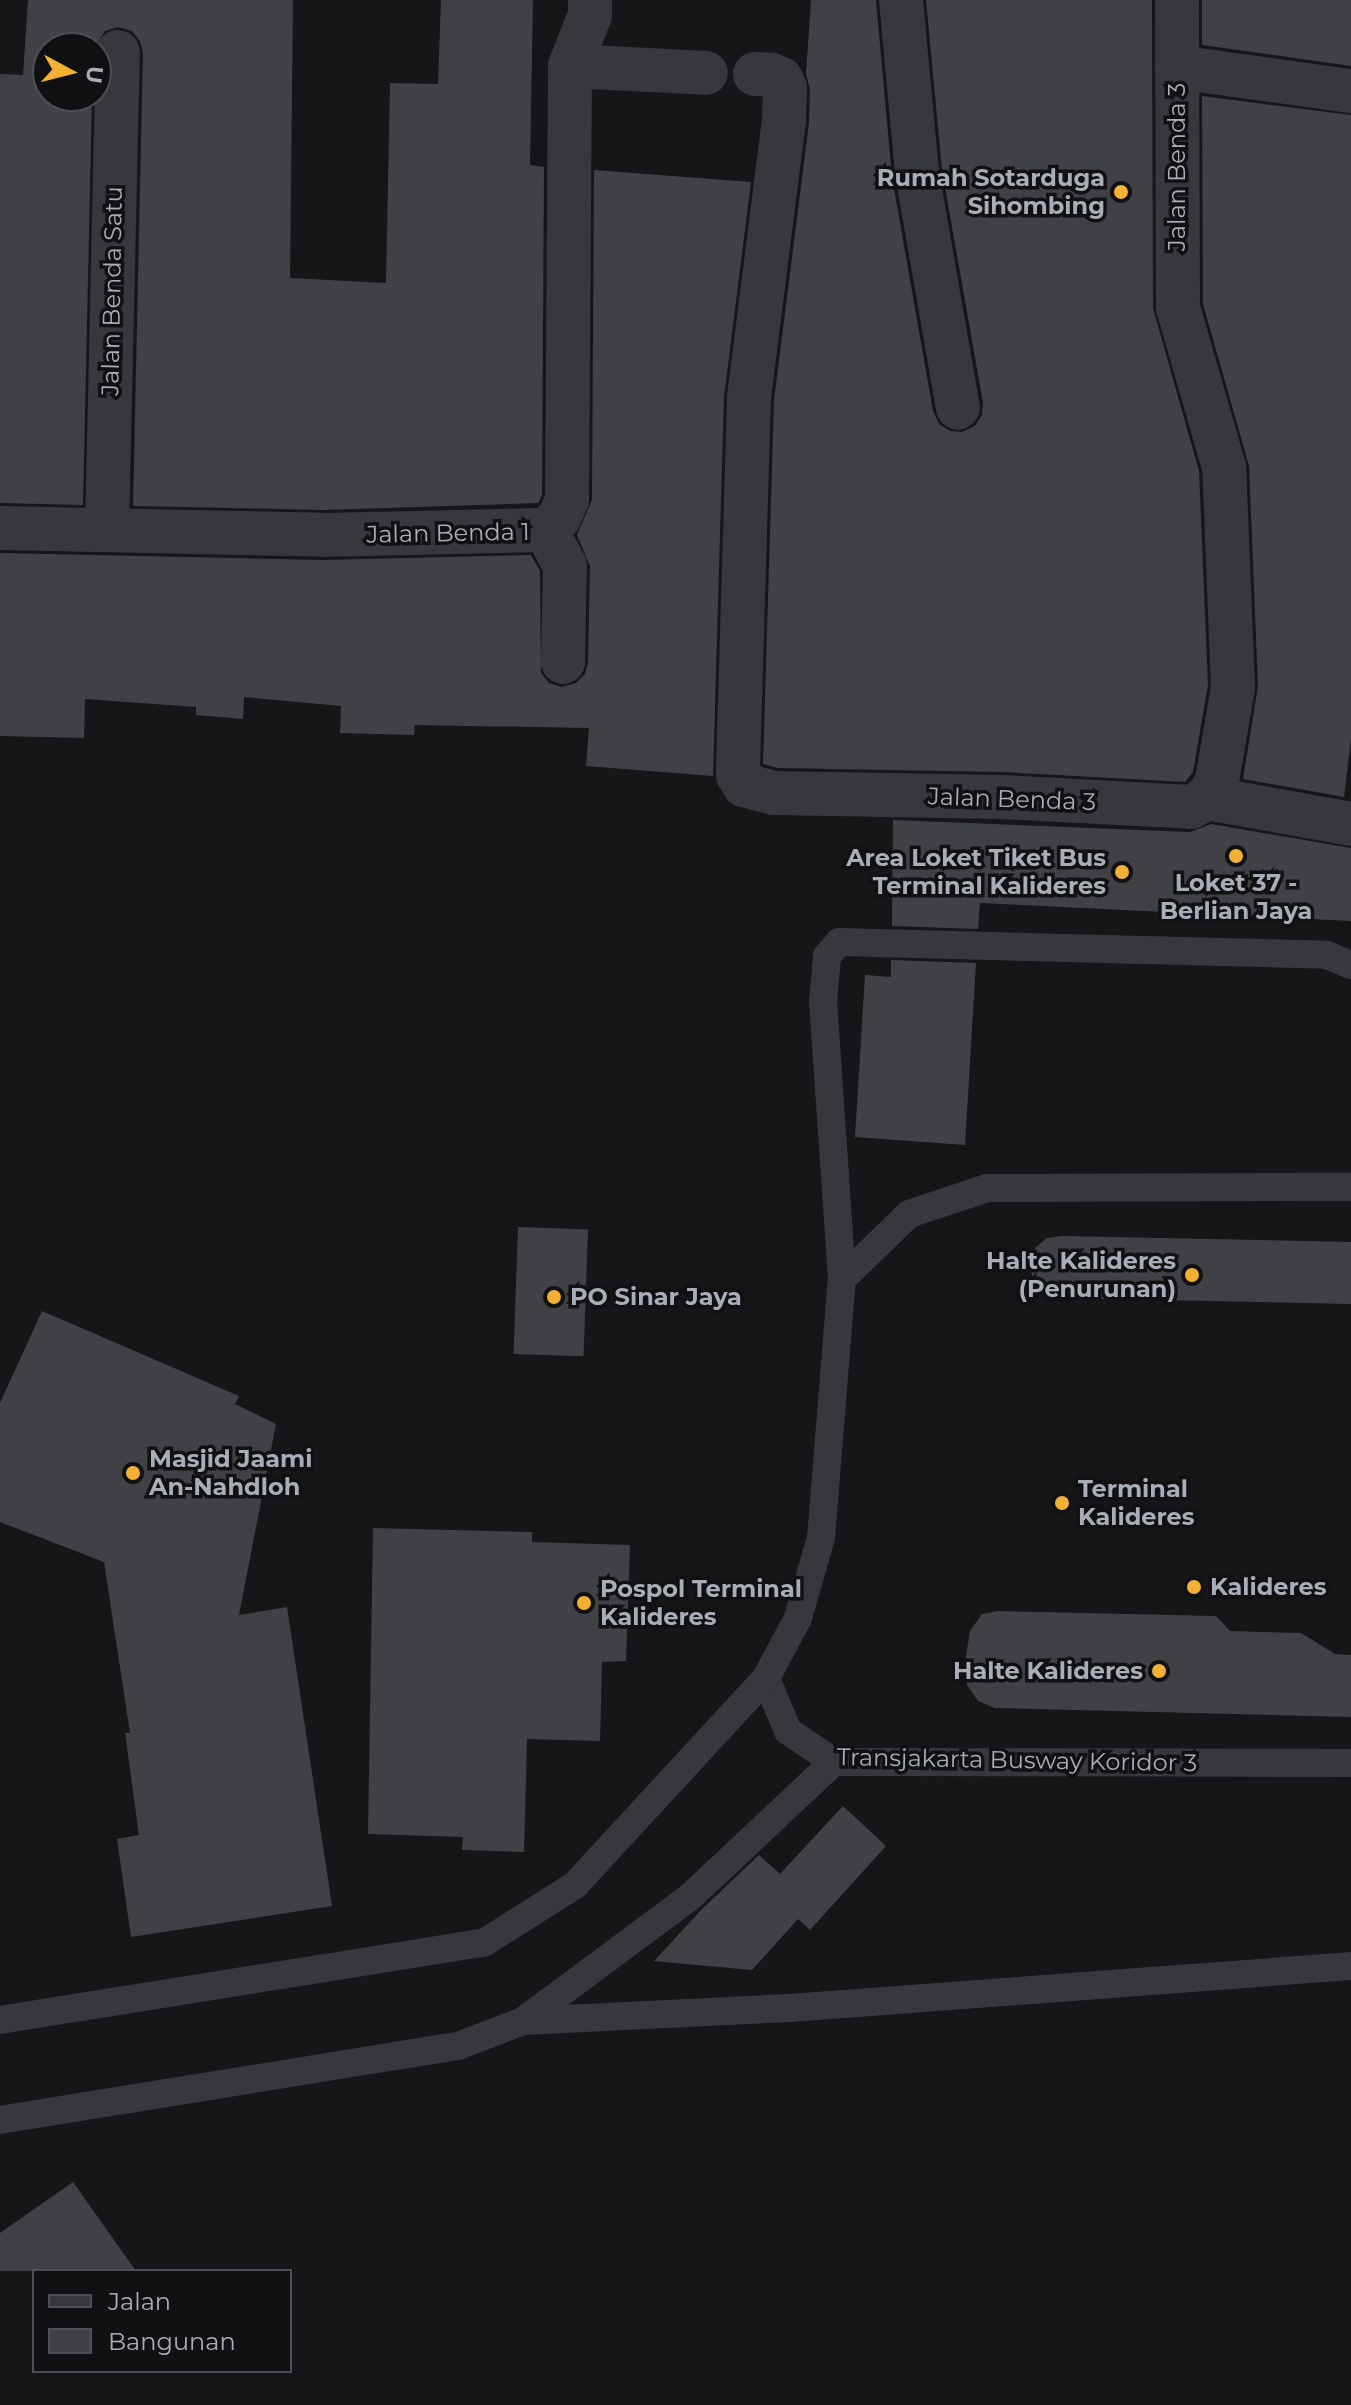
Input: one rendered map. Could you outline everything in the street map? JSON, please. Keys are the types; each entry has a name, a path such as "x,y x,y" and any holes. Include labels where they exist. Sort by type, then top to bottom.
{"street":[{"name":"Jalan Benda 1","path":"0,528 324,535 546,530 559,518 567,500 570,66 590,15 590,0"},
{"path":"901,0 917,173 958,407"},
{"name":"Jalan Benda 3","path":"755,74 781,79 785,88 749,398 738,775 744,785 774,793 1002,797 1191,807 1207,798 1217,781 1233,687 1224,467 1178,308 1177,0"},
{"name":"Jalan Benda Satu","path":"107,530 118,52"},
{"path":"570,66 706,73"},
{"path":"1177,67 1351,91"},
{"path":"546,530 565,565 563,662"},
{"path":"1207,798 1351,824"}],"lane":[{"path":"0,2020 485,1942 575,1885 766,1678 798,1618 821,1538 842,1279 823,1002 827,956 839,942 1327,955 1351,965"},
{"path":"842,1279 909,1214 987,1188 1351,1187"},
{"name":"Transjakarta Busway Koridor 3","path":"766,1678 788,1731 834,1762 1351,1763"},
{"path":"0,2120 458,2046 523,2021 690,1897 834,1762"},
{"path":"523,2021 790,2008 1351,1966"}],"building":[{"path":"28,0 293,0 290,278 386,283 390,83 438,84 441,0 533,0 530,165 544,167 542,495 538,503 324,510 133,506 143,53 140,41 132,31 118,27 104,32 32,32 32,112 92,112 83,505 0,503 0,74 23,75"},
{"path":"811,0 876,0 892,177 933,411 939,424 950,431 962,432 975,426 982,415 983,403 942,170 926,0 1152,0 1153,308 1199,471 1208,685 1193,772 1185,782 1002,772 778,768 763,764 774,400 809,123 810,89 806,74"},
{"path":"1202,0 1351,0 1351,66 1202,45"},
{"path":"1202,96 1351,115 1351,739 1344,797 1243,779 1258,686 1249,466 1203,304"},
{"path":"594,170 751,182 724,397 713,776 586,766 589,728 415,725 414,735 340,733 341,706 244,697 243,719 196,715 196,707 85,699 84,738 0,736 0,553 323,560 531,555 540,571 541,673 549,683 562,687 576,683 585,674 588,663 590,566 577,535 592,500"},
{"name":"Area Loket Tiket Bus Terminal Kalideres","path":"893,820 1190,832 1211,824 1351,848 1351,921 980,903 978,929 892,926"},
{"path":"891,960 976,963 965,1145 855,1137 865,975 891,977"},
{"path":"518,1227 588,1229 584,1356 514,1354"},
{"name":"Halte Kalideres (Penurunan)","path":"1047,1238 1351,1242 1351,1304 1060,1298 1034,1284 1030,1266 1035,1248"},
{"path":"42,1311 239,1396 235,1404 276,1424 239,1615 287,1607 332,1906 131,1937 117,1839 139,1835 125,1733 130,1733 104,1562 0,1522 0,1403"},
{"path":"373,1528 532,1532 532,1542 630,1545 626,1661 602,1662 600,1741 527,1739 524,1852 462,1850 463,1837 368,1834"},
{"name":"Halte Kalideres","path":"998,1611 1216,1616 1230,1631 1301,1633 1335,1654 1351,1655 1351,1717 995,1708 978,1701 967,1685 966,1656 970,1631 982,1614"},
{"path":"843,1806 886,1846 810,1930 798,1919 752,1970 654,1961 701,1910 759,1855 780,1874"},
{"path":"73,2182 135,2269 0,2271 0,2233"}],"place":[{"name":"Rumah Sotarduga Sihombing","path":"1121,192"},
{"name":"Loket 37 - Berlian Jaya","path":"1236,856"},
{"name":"Area Loket Tiket Bus Terminal Kalideres","path":"1122,872"},
{"name":"Halte Kalideres (Penurunan)","path":"1192,1275"},
{"name":"PO Sinar Jaya","path":"554,1297"},
{"name":"Masjid Jaami An-Nahdloh","path":"133,1473"},
{"name":"Terminal Kalideres","path":"1062,1503"},
{"name":"Kalideres","path":"1194,1587"},
{"name":"Pospol Terminal Kalideres","path":"584,1603"},
{"name":"Halte Kalideres","path":"1159,1671"}]}
